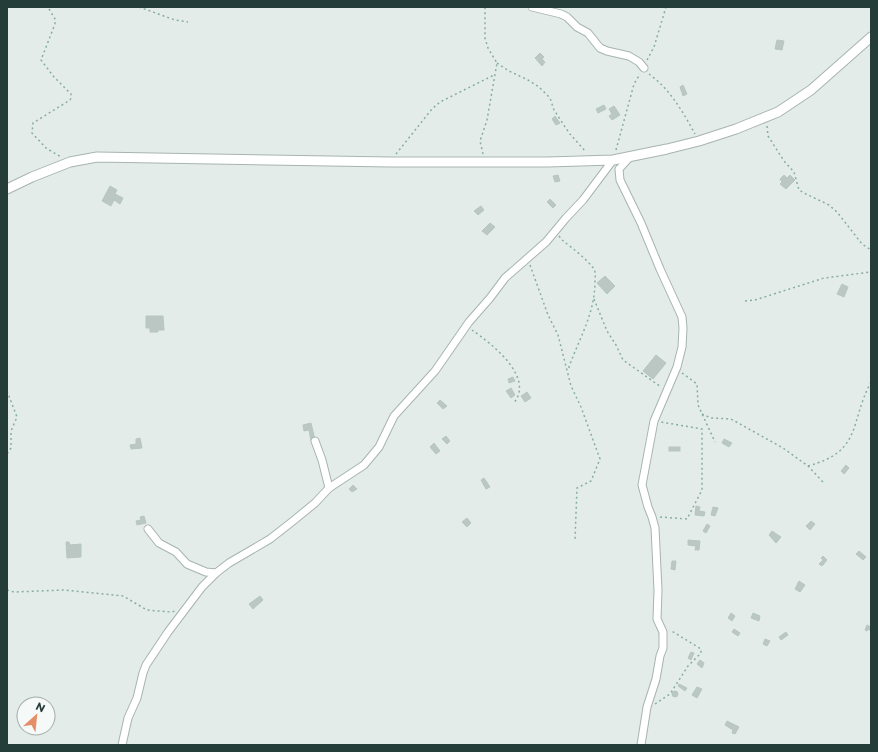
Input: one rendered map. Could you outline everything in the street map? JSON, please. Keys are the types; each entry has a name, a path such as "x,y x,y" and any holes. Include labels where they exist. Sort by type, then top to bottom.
{"street":[{"path":"532,7 561,14 567,17 577,27 588,33 600,48 629,56 639,62 643,69"},
{"path":"7,189 70,162 97,157 390,162 613,160 699,141 736,129 778,112 811,90 871,37"},
{"path":"630,156 619,169 620,180 641,223 682,316 682,347 677,367 654,421 642,485 652,517 657,552 657,620 663,632 663,648 656,679 647,707 641,745"},
{"path":"122,745 128,718 137,698 146,665 156,649 202,587 229,563 270,539 315,503 329,488 364,465 379,447 394,416 435,371 466,326 505,278 546,242 583,200 613,160"},
{"path":"315,441 322,460 329,488"},
{"path":"148,529 159,543 178,554 187,564 206,572 216,573"}],"path":[{"path":"139,7 175,20 188,22"},
{"path":"485,7 484,38 497,63 509,71 528,80 550,98 554,110 569,132 594,161"},
{"path":"613,160 634,84 654,47 665,7"},
{"path":"50,9 55,19 55,24 41,60 54,77 72,96 70,100 33,123 32,133 46,148 70,162"},
{"path":"486,162 480,141 487,120 497,63"},
{"path":"643,69 665,88 680,109 699,141"},
{"path":"390,162 404,142 432,109 440,102 494,76"},
{"path":"768,116 766,132 784,162 794,172 799,190 833,208 862,244 871,250"},
{"path":"557,228 562,240 594,270 596,291 589,320 567,370"},
{"path":"528,259 548,315 558,335 571,386 581,407 600,459 591,481 577,488 575,540"},
{"path":"745,301 755,300 824,278 871,272"},
{"path":"594,299 607,331 623,360 667,391"},
{"path":"466,326 492,344 514,368 518,379 519,394 513,404"},
{"path":"677,367 685,376 697,384 697,400 715,442"},
{"path":"808,466 820,463 837,454 848,442 854,432 862,402 871,382"},
{"path":"7,391 17,417 11,431 11,448 7,454"},
{"path":"702,414 711,418 731,420 789,451 808,466 823,482"},
{"path":"652,517 687,519 702,490 702,429 654,421"},
{"path":"7,590 14,592 64,590 122,596 147,610 170,612 186,608"},
{"path":"647,707 658,703 670,694 688,666 701,653 701,649 669,630"}],"building":[{"path":"777,40 784,41 782,50 775,49"},
{"path":"540,53 544,57 542,59 545,62 542,66 535,58"},
{"path":"683,85 687,94 683,96 680,87"},
{"path":"604,105 606,109 598,113 596,109"},
{"path":"614,106 620,115 612,120 609,116 612,114 609,109"},
{"path":"555,116 560,123 556,125 552,119"},
{"path":"558,175 560,181 555,182 553,176"},
{"path":"784,175 787,178 790,175 795,180 786,189 780,184 782,182 780,179"},
{"path":"110,186 117,190 115,194 123,198 120,204 114,200 111,206 102,201"},
{"path":"550,199 556,205 553,208 547,202"},
{"path":"481,206 484,210 478,215 474,211"},
{"path":"490,223 495,227 487,235 482,231"},
{"path":"605,276 615,286 607,294 597,283"},
{"path":"842,284 848,287 844,297 837,294"},
{"path":"146,316 163,316 164,330 150,332 150,328 146,328"},
{"path":"656,355 666,363 653,379 643,371"},
{"path":"513,377 515,381 509,383 508,379"},
{"path":"511,388 515,395 511,398 506,391"},
{"path":"527,392 531,398 525,402 521,396"},
{"path":"440,400 447,406 443,409 437,403"},
{"path":"311,423 315,440 311,441 309,430 304,431 303,425"},
{"path":"446,436 450,441 447,444 442,439"},
{"path":"140,438 142,448 131,449 130,445 136,444 136,439"},
{"path":"724,439 732,443 729,447 722,443"},
{"path":"434,443 440,451 436,454 430,447"},
{"path":"669,447 680,447 680,451 669,451"},
{"path":"846,465 849,468 844,474 841,471"},
{"path":"484,478 490,487 486,489 481,480"},
{"path":"353,485 357,489 352,492 349,489"},
{"path":"696,506 700,507 699,511 705,512 704,516 695,515"},
{"path":"713,507 718,508 715,516 711,515"},
{"path":"144,516 146,523 137,525 136,521 141,520 140,517"},
{"path":"467,518 471,523 467,527 462,522"},
{"path":"811,521 815,524 810,530 806,526"},
{"path":"707,524 710,526 706,533 703,531"},
{"path":"772,531 781,537 776,543 769,535"},
{"path":"688,540 700,541 699,550 695,550 696,546 688,545"},
{"path":"66,542 69,542 70,545 81,544 81,557 67,558"},
{"path":"859,551 866,557 863,560 856,554"},
{"path":"823,556 827,560 822,566 819,564 823,560 821,558"},
{"path":"672,561 676,561 675,570 671,569"},
{"path":"799,581 805,585 800,592 795,589"},
{"path":"260,596 263,600 253,609 249,604"},
{"path":"731,613 735,616 732,621 728,618"},
{"path":"753,613 760,616 759,621 751,618"},
{"path":"867,625 871,627 871,631 868,629 867,631 865,630"},
{"path":"734,629 740,633 738,636 732,632"},
{"path":"786,632 788,635 781,640 779,637"},
{"path":"765,639 770,641 767,646 763,644"},
{"path":"691,652 694,653 691,660 688,658"},
{"path":"700,660 704,663 702,668 697,664"},
{"path":"679,684 687,688 685,691 678,686"},
{"path":"697,687 702,689 697,698 692,695"},
{"path":"675,691 678,694 675,697 672,694"},
{"path":"727,721 739,727 735,734 732,733 733,730 725,725"}]}
